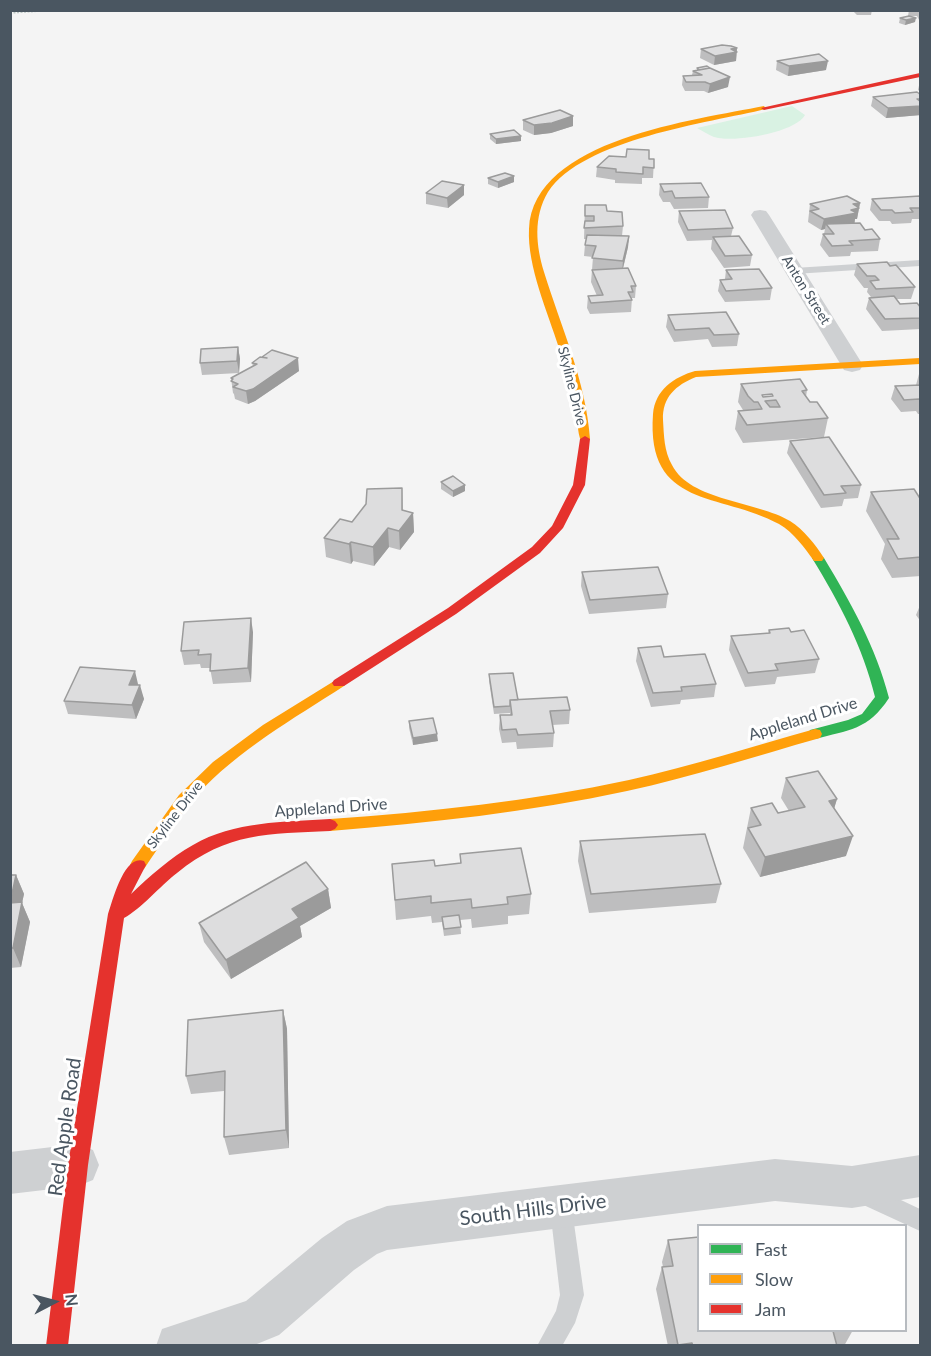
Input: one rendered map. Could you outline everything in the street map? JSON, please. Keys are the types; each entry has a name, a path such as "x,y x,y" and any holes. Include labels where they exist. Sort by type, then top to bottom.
{"street":[{"name":"Skyline Drive","path":"116,914 126,883 174,813 201,781 238,748 452,610 536,550 557,528 579,485 585,436 578,399 552,314 532,232 537,202 554,180 568,168 613,145 700,123 921,75"},
{"name":"Anton Street","path":"760,215 852,365"},
{"name":"Appleland Drive","path":"116,914 180,861 201,847 231,835 266,829 417,819 566,798 653,779 830,731 867,717 882,698 881,684 867,650 810,546 801,535 779,521 706,496 686,486 670,472 662,457 658,442 660,398 667,388 685,377 719,372 921,361"},
{"name":"Red Apple Road","path":"57,1346 78,1165 116,914"},
{"path":"10,1173 78,1165"},
{"name":"South Hills Drive","path":"179,1346 214,1337 262,1318 338,1254 363,1237 387,1228 776,1180 852,1187 921,1176"}],"lane":[{"path":"794,271 921,263"},
{"path":"852,1187 921,1220"},
{"path":"549,1346 567,1315 572,1295 561,1206"}],"path":[{"path":"10,13 56,10"}],"green space":[{"path":"792,106 805,115 789,127 763,135 723,139 697,128"}],"building":[{"path":"909,16 916,18 906,20 900,18"},
{"path":"722,45 737,48 731,49 737,52 715,56 701,49"},
{"path":"819,54 828,61 789,66 777,61"},
{"path":"707,66 710,68 699,70 697,68"},
{"path":"710,68 730,77 710,84 686,82 683,76 702,75 693,71"},
{"path":"917,92 921,95 921,99 917,99 921,102 921,106 888,108 873,97"},
{"path":"560,110 573,116 552,123 534,125 523,120"},
{"path":"514,130 521,136 496,139 490,134"},
{"path":"627,149 649,150 649,159 654,159 654,168 643,167 643,174 616,172 616,169 597,167 609,156 626,157"},
{"path":"505,173 514,176 498,182 488,178"},
{"path":"442,181 464,185 447,198 426,193"},
{"path":"701,183 709,197 675,198 672,191 664,192 660,184"},
{"path":"847,196 860,203 853,204 859,208 851,210 857,213 824,219 810,211 819,209 810,204"},
{"path":"920,196 921,208 910,208 913,212 895,213 892,210 881,210 872,199"},
{"path":"585,205 606,205 607,211 622,212 623,226 584,228 585,221 594,221 594,216 585,216"},
{"path":"725,210 733,228 688,230 679,211"},
{"path":"860,223 865,230 872,229 880,239 849,241 853,245 832,246 823,234 834,234 826,224"},
{"path":"587,235 629,236 623,261 592,258 596,246 585,245"},
{"path":"739,236 752,255 725,256 713,237"},
{"path":"887,262 890,266 896,265 915,287 876,289 870,281 879,280 875,276 867,276 857,264"},
{"path":"628,268 636,286 631,286 633,292 628,292 632,300 591,303 588,296 603,295 592,270"},
{"path":"759,269 772,288 726,291 720,280 732,279 726,270"},
{"path":"894,296 900,304 917,303 921,308 921,318 885,319 869,298"},
{"path":"726,312 739,334 714,335 709,328 675,330 668,315"},
{"path":"238,347 237,361 200,363 201,349"},
{"path":"272,350 298,358 253,389 246,391 233,387 238,384 231,381 233,379 231,378 257,364 252,363 260,357 267,358 262,357"},
{"path":"800,379 807,390 802,391 810,402 817,402 828,418 747,425 738,411 762,409 758,402 754,402 748,396 741,384","holes":["776,400 780,407 770,407 765,401"]},
{"path":"921,385 921,400 904,400 895,386"},
{"path":"829,437 861,485 841,486 846,493 824,495 790,441"},
{"path":"453,476 465,485 453,491 441,482"},
{"path":"402,488 402,510 413,513 399,531 388,528 373,547 324,538 340,519 352,522 366,504 367,489"},
{"path":"914,489 921,500 921,557 898,559 887,539 899,539 871,492"},
{"path":"658,567 668,594 590,600 582,572"},
{"path":"251,618 248,668 210,671 211,654 198,655 199,650 181,651 184,622"},
{"path":"789,628 791,632 804,630 819,659 775,664 778,670 748,673 731,636 770,633 769,630"},
{"path":"661,646 664,657 705,654 716,684 681,687 682,691 653,693 638,648"},
{"path":"80,667 135,671 129,685 140,685 132,705 64,701"},
{"path":"513,673 518,700 510,700 510,706 494,707 489,674"},
{"path":"567,697 570,710 550,711 554,733 518,735 516,729 502,730 500,715 512,715 510,700"},
{"path":"433,718 437,734 413,738 409,721"},
{"path":"818,771 837,799 829,801 853,836 765,857 748,828 761,825 751,808 772,803 778,813 805,807 786,778"},
{"path":"705,834 721,884 591,894 580,841"},
{"path":"521,848 531,894 507,897 508,904 472,908 471,899 431,903 431,896 395,900 392,864 434,860 435,866 461,863 460,854"},
{"path":"306,862 328,889 292,909 299,918 226,960 199,923"},
{"path":"10,875 16,875 10,903"},
{"path":"22,902 13,948 10,948 10,903"},
{"path":"459,915 461,927 444,929 442,917"},
{"path":"283,1010 286,1130 224,1137 225,1071 186,1076 188,1020"},
{"path":"697,1237 697,1332 833,1332 837,1346 693,1346 692,1343 678,1345 662,1267 673,1266 668,1240"}],"traffic: fast":[{"path":"815,734 852,724 867,717 882,698 872,661 864,643 818,558"}],"traffic: slow":[{"path":"585,439 578,393 533,243 534,218 545,191 566,170 596,153 630,139 667,128 764,108"},
{"path":"818,558 798,534 783,522 760,512 696,492 679,482 667,467 659,445 658,415 661,399 674,384 695,374 920,361"},
{"path":"138,865 185,799 218,766 268,728 339,683"},
{"path":"330,825 481,811 556,800 676,774 815,734"}],"traffic: jam":[{"path":"764,108 920,75"},
{"path":"339,683 452,611 536,550 557,528 579,485 585,439"},
{"path":"121,912 179,862 215,841 263,829 330,825"},
{"path":"57,1346 78,1165 116,914 126,883 138,865"}]}
